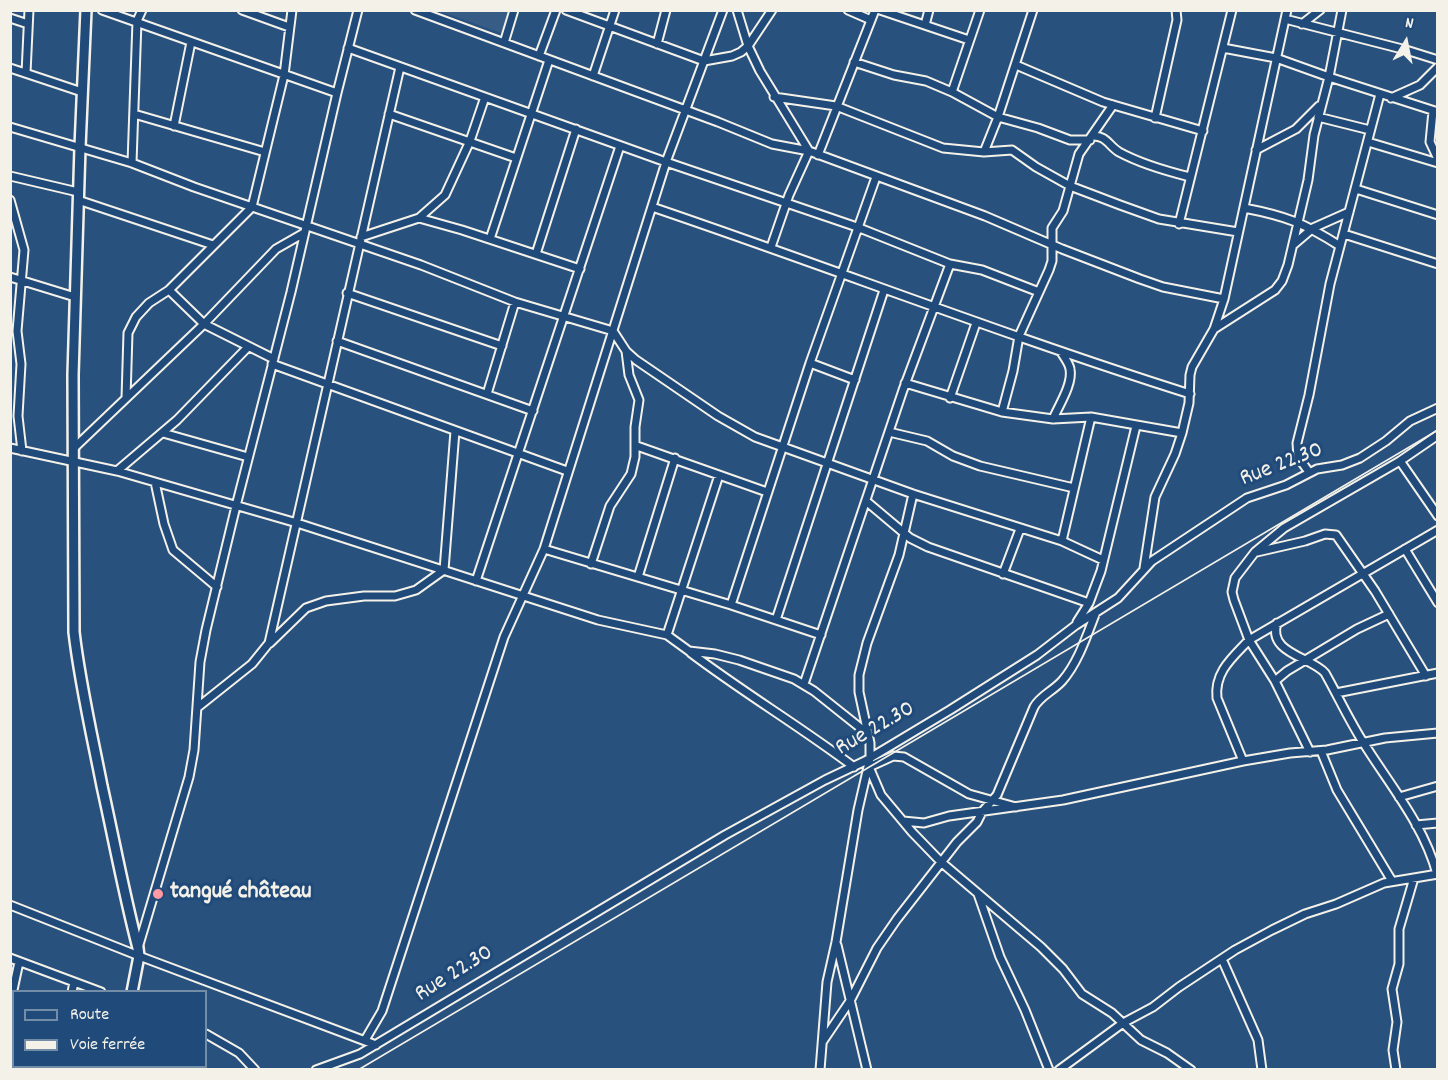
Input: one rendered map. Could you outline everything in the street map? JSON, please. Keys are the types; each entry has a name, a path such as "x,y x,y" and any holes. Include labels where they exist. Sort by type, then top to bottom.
{"street":[{"path":"26,74 29,10"},
{"path":"86,10 75,297 74,614 76,651 138,952"},
{"path":"102,10 337,93"},
{"path":"132,163 137,21 142,10"},
{"path":"242,10 289,27"},
{"path":"126,398 128,333 136,317 150,303 169,290 252,207 284,75 292,10"},
{"path":"132,990 138,952 189,777 194,750 202,649 358,10"},
{"path":"415,10 772,144 809,151 985,216 1052,245 1163,287 1224,299"},
{"path":"504,43 514,10"},
{"path":"539,56 556,10"},
{"path":"566,10 704,62 741,52 748,46 772,11"},
{"path":"592,76 615,10"},
{"path":"657,44 666,10"},
{"path":"365,1040 382,1011 504,637 544,549 666,162 723,10"},
{"path":"737,10 748,46 774,97 809,151"},
{"path":"848,10 871,20"},
{"path":"818,155 875,10"},
{"path":"880,10 969,40"},
{"path":"925,25 929,10"},
{"path":"952,92 980,10"},
{"path":"984,152 998,117 1033,10"},
{"path":"1155,118 1177,20 1176,10"},
{"path":"1179,224 1232,10"},
{"path":"1144,568 1155,498 1182,433 1190,394 1192,367 1214,329 1224,299 1287,10"},
{"path":"1302,24 1320,10"},
{"path":"1214,329 1275,290 1282,281 1308,180 1312,145 1329,77 1342,10"},
{"path":"10,18 28,24"},
{"path":"1285,19 1437,60"},
{"path":"174,126 191,42"},
{"path":"348,48 531,112 620,146 857,227 950,264 982,270 1039,292"},
{"path":"1223,48 1276,58 1435,111 1430,142 1437,159"},
{"path":"490,239 549,60"},
{"path":"854,62 894,75 926,81 998,117 1070,140 1102,137 1116,150 1128,156 1190,177"},
{"path":"1016,64 1113,105 1203,131"},
{"path":"269,643 399,67"},
{"path":"1391,98 1420,85 1437,67"},
{"path":"10,68 82,92"},
{"path":"1309,472 1298,457 1297,442 1309,395 1329,285 1380,94"},
{"path":"361,240 419,218 449,190 470,141 484,97"},
{"path":"774,97 836,106 942,148 984,152 1012,150 1070,186 1159,219 1238,232"},
{"path":"1256,150 1296,129 1321,104"},
{"path":"1002,412 1019,336 1049,270 1052,228 1063,211 1081,151 1113,105"},
{"path":"134,114 265,152"},
{"path":"389,114 516,158"},
{"path":"1318,117 1370,130"},
{"path":"10,127 132,163 306,229 361,240 515,302 613,331 626,351 636,360 718,416 755,437 913,494 1062,541 1103,560"},
{"path":"536,254 576,129"},
{"path":"1368,142 1437,163"},
{"path":"476,581 520,454 620,146"},
{"path":"771,247 786,203 809,151"},
{"path":"10,176 78,196 213,245"},
{"path":"730,605 810,363 876,177"},
{"path":"1356,189 1437,215"},
{"path":"10,200 24,250 14,330 21,364 18,416 22,451"},
{"path":"652,207 771,247 976,323 1190,394"},
{"path":"1244,208 1278,214 1312,228 1340,246"},
{"path":"1293,245 1312,228 1350,212"},
{"path":"419,218 580,269"},
{"path":"74,448 204,324 276,249 306,229"},
{"path":"1344,234 1437,264"},
{"path":"804,684 905,383 950,264"},
{"path":"10,277 75,297"},
{"path":"169,290 204,324 273,361 327,384 567,471"},
{"path":"776,620 884,290"},
{"path":"347,293 502,346"},
{"path":"487,394 515,302"},
{"path":"950,398 976,323"},
{"path":"337,341 533,411"},
{"path":"117,471 163,433 248,347"},
{"path":"591,564 610,506 631,474 637,446 635,427 639,400 629,375 626,351"},
{"path":"1053,418 1069,380 1070,372 1068,362 1060,351"},
{"path":"810,363 855,380"},
{"path":"10,381 19,383"},
{"path":"905,383 1002,412 1053,418 1091,417 1182,433"},
{"name":"Rue 22.30","path":"316,1070 354,1057 376,1045 725,835 870,758 1037,655 1118,597 1134,582 1144,568 1159,556 1248,498 1286,485 1317,469 1342,465 1360,458 1386,441 1410,420 1437,408"},
{"path":"1062,541 1091,417"},
{"path":"1076,625 1089,603 1101,571 1136,426"},
{"path":"198,707 252,664 269,643 306,608 326,601 364,596 395,596 416,590 444,570 455,431"},
{"path":"889,432 927,441 953,456 980,466 1074,488"},
{"path":"163,433 248,457"},
{"path":"1310,752 1275,681 1249,640 1232,592 1235,578 1255,552 1284,528 1400,461 1437,435"},
{"path":"637,446 767,492"},
{"path":"10,448 117,471 297,523 612,623 667,635 750,697 814,737 854,767"},
{"path":"638,577 675,458"},
{"path":"1400,461 1437,516"},
{"path":"667,635 719,475"},
{"path":"155,482 164,524 173,550 217,587"},
{"path":"820,1070 825,994 858,810 870,758 858,675 867,643 899,555 913,494"},
{"path":"866,501 904,532 928,547 1089,603"},
{"path":"1003,574 1020,529"},
{"path":"1244,761 1219,707 1216,688 1225,665 1249,640 1437,530"},
{"path":"1255,552 1334,534 1389,614 1426,675"},
{"path":"544,549 821,635"},
{"path":"1405,549 1437,603"},
{"path":"823,1041 850,1001 877,948 941,862 977,822 982,812 997,795 1034,707 1068,673 1096,612"},
{"path":"1275,681 1287,670 1357,629 1389,614"},
{"path":"1059,1070 1123,1023 1153,1007 1222,959 1272,930 1305,914 1392,881 1437,874 1431,855 1416,825 1363,742 1336,693 1320,669 1290,653 1276,639 1277,623"},
{"path":"689,651 739,660 804,684 868,734"},
{"path":"1336,693 1437,673"},
{"path":"903,821 924,823 949,816 1063,800 1244,761 1321,751 1385,738 1437,733"},
{"path":"1321,751 1337,790 1392,881"},
{"path":"869,767 893,756 904,757 969,794 1016,807"},
{"path":"869,767 881,795 941,862 1053,958 1082,994 1112,1013 1141,1040 1167,1053 1191,1070"},
{"path":"1399,797 1437,786"},
{"path":"1416,825 1437,823"},
{"path":"1396,1070 1393,1050 1397,1022 1392,989 1399,964 1399,928 1414,878"},
{"path":"977,891 1000,957 1025,1010 1049,1070"},
{"path":"10,905 138,952 376,1045"},
{"path":"836,942 867,1070"},
{"path":"10,958 96,990"},
{"path":"1222,959 1258,1040 1262,1070"},
{"path":"13,990 20,962"},
{"path":"72,990 74,982"},
{"path":"207,1035 239,1053 255,1070"}],"shaded area":[{"path":"439,11 509,11 501,33"}],"railway":[{"path":"358,1070 1438,430"}],"place":[{"name":"tangué château","path":"158,894"}]}
